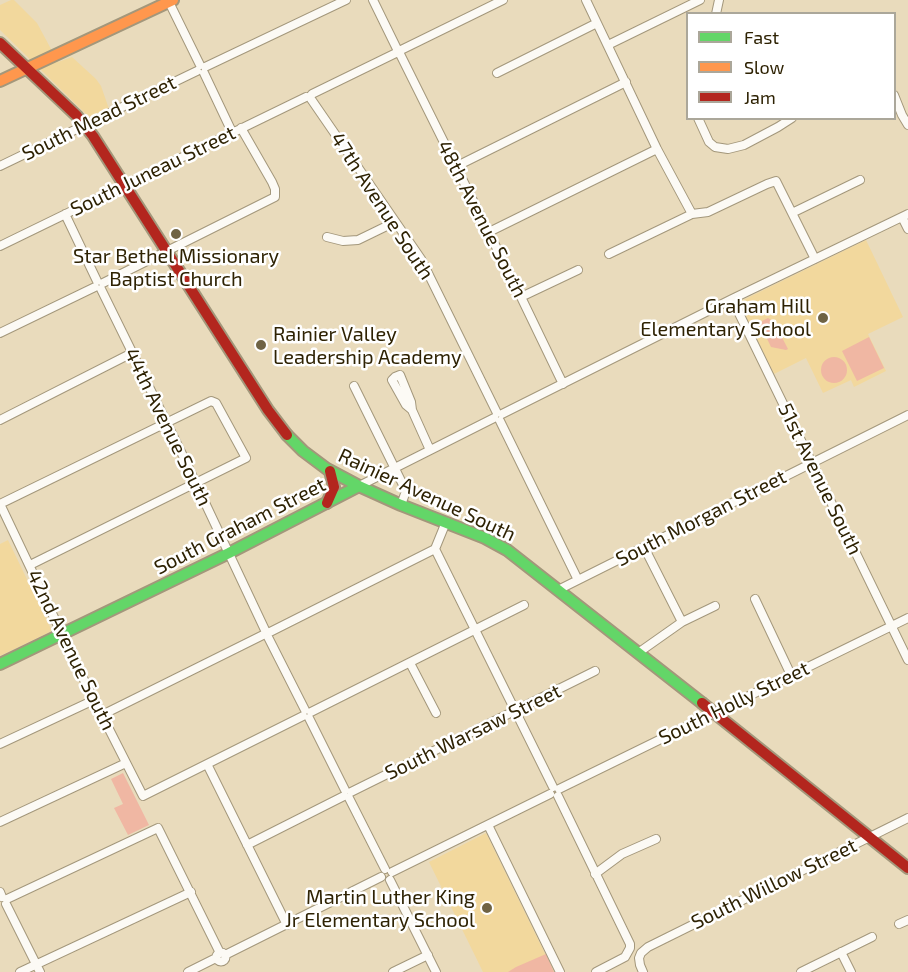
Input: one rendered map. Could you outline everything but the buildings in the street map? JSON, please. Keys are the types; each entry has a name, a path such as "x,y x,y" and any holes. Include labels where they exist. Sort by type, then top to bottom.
{"main road":[{"path":"0,81 170,1"},
{"name":"Rainier Avenue South","path":"0,43 85,125 277,422 303,451 330,471 359,486 507,550 908,868"},
{"path":"327,503 334,487 330,471"},
{"name":"South Graham Street","path":"0,664 229,553 359,486"}],"street":[{"name":"South Mead Street","path":"0,166 346,0"},
{"name":"48th Avenue South","path":"373,0 563,384"},
{"name":"South Juneau Street","path":"0,246 503,0"},
{"path":"586,0 657,149 692,214"},
{"path":"608,45 700,0"},
{"path":"170,1 232,132"},
{"path":"496,73 597,23"},
{"path":"456,167 626,82"},
{"name":"47th Avenue South","path":"310,96 422,261 578,580"},
{"path":"896,100 908,125"},
{"path":"699,120 709,141 715,147 728,149 744,145 789,120"},
{"path":"0,333 246,212 250,213 256,207 275,197 275,189 241,128"},
{"path":"489,232 657,149"},
{"path":"792,213 860,180"},
{"path":"609,254 692,214 708,212 767,183 776,181 815,259"},
{"name":"44th Avenue South","path":"64,214 267,633 436,972"},
{"path":"905,216 908,229"},
{"name":"South Graham Street","path":"359,486 732,299 905,216"},
{"path":"327,237 343,241 358,240 395,222"},
{"path":"521,297 578,270"},
{"name":"51st Avenue South","path":"732,299 908,660"},
{"path":"0,420 132,354"},
{"path":"354,386 406,491 401,505"},
{"path":"0,504 211,401 216,403 246,458 30,566"},
{"path":"412,410 430,450"},
{"name":"South Morgan Street","path":"558,590 908,415"},
{"name":"42nd Avenue South","path":"0,504 62,635 143,796 207,764"},
{"path":"102,715 435,549 446,522"},
{"path":"644,547 682,622"},
{"path":"435,549 628,938 630,948 628,953 622,959 596,972"},
{"path":"754,599 791,675"},
{"path":"287,925 207,764 524,605"},
{"path":"638,653 682,622 715,606"},
{"name":"South Holly Street","path":"188,972 908,618"},
{"path":"410,663 436,713"},
{"name":"South Warsaw Street","path":"247,845 595,671"},
{"path":"0,744 94,700"},
{"path":"0,822 126,763"},
{"name":"South Willow Street","path":"643,972 639,961 641,953 648,946 908,818"},
{"path":"488,825 560,972"},
{"path":"38,968 2,900 158,828 191,892 226,972"},
{"path":"595,874 622,854 656,839"},
{"path":"20,972 38,968 191,892"},
{"path":"899,924 908,920"},
{"path":"801,972 872,937"},
{"path":"841,952 851,972"},
{"path":"393,972 428,955"}],"shaded area":[{"path":"14,0 37,23 58,62 72,57 96,79 101,86 109,109 89,117 0,30 0,5"},
{"name":"Graham Hill Elementary School","path":"866,240 903,317 868,334 886,371 854,387 851,380 823,393 806,358 774,374 739,302"},
{"path":"768,318 774,322 788,349 771,347 761,326 762,321"},
{"path":"869,337 884,368 857,381 842,351"},
{"path":"834,357 843,361 847,370 843,379 834,383 825,379 821,370 825,361"},
{"path":"8,540 52,631 0,656 0,544"},
{"path":"123,773 149,825 128,835 114,808 123,804 111,779"},
{"name":"Martin Luther King Jr Elementary School","path":"486,833 554,972 483,972 429,862"},
{"path":"546,954 554,972 508,972 516,967"}],"traffic: fast":[{"path":"287,435 303,451 327,469 359,486 485,538 507,550 702,703"},
{"path":"0,664 229,553 359,486"}],"traffic: slow":[{"path":"0,81 173,0"}],"traffic: jam":[{"path":"0,43 77,116 93,136 268,410 287,435"},
{"path":"327,503 334,487 330,471"},
{"path":"702,703 908,868"}],"place":[{"name":"Star Bethel Missionary Baptist Church","path":"176,234"},
{"name":"Graham Hill Elementary School","path":"823,318"},
{"name":"Rainier Valley Leadership Academy","path":"261,345"},
{"name":"Martin Luther King Jr Elementary School","path":"487,908"}]}
